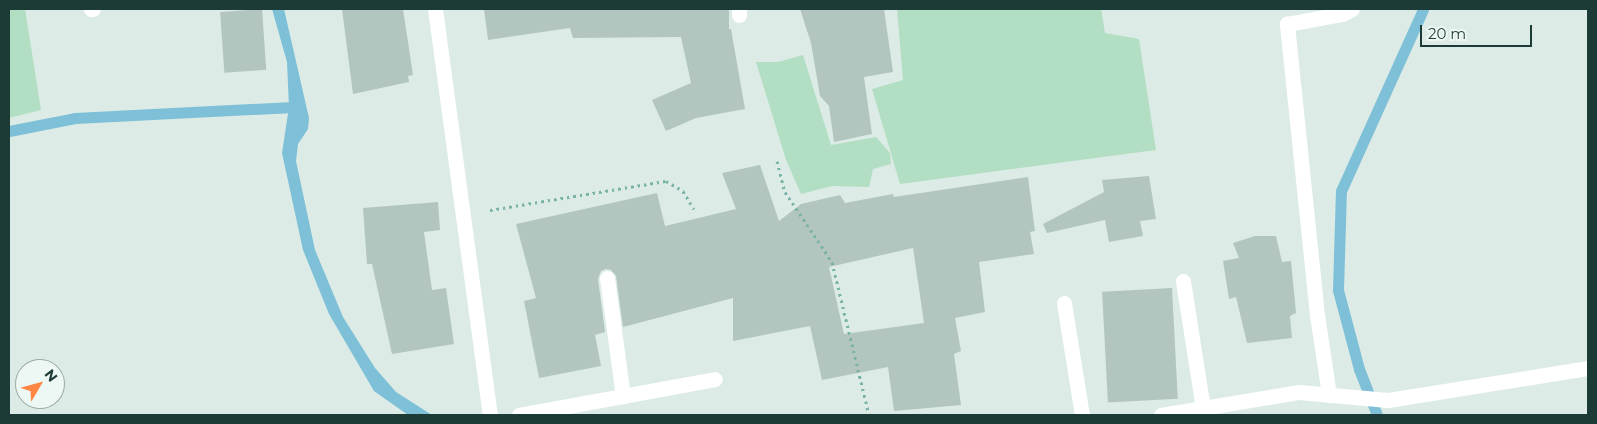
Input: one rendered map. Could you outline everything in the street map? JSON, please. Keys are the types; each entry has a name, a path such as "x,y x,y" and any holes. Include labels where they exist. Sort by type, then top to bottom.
{"street":[{"path":"434,9 490,415"},
{"path":"1329,395 1318,315 1287,24 1342,14 1352,9"},
{"path":"607,278 623,396"},
{"path":"1183,281 1203,408"},
{"path":"1064,303 1082,415"},
{"path":"1161,415 1299,392 1388,400 1588,368"},
{"path":"519,415 715,379"}],"path":[{"path":"777,161 785,192 832,262 869,415"},
{"path":"463,214 666,181 683,191 694,209"}],"green space":[{"path":"9,9 25,9 41,110 9,118"},
{"path":"897,9 1101,9 1105,33 1139,39 1156,150 900,184 872,89 903,80"},
{"path":"803,55 831,145 876,137 890,153 891,164 873,169 869,187 832,186 801,194 786,160 756,62 778,62"}],"water":[{"path":"272,9 284,9 309,118 308,129 298,144 296,161 315,250 343,317 375,368 396,392 432,415 408,415 374,391 329,314 303,250 282,153 289,107 287,62"}],"building":[{"path":"262,9 266,70 224,73 220,12"},
{"path":"342,9 403,9 413,75 408,76 409,82 353,94"},
{"path":"484,9 729,9 729,29 731,29 745,109 696,118 666,131 652,100 691,83 681,37 573,38 570,28 488,40"},
{"path":"800,9 884,9 893,72 864,77 872,134 834,142 829,106 820,96 811,43"},
{"path":"760,165 779,221 801,204 840,195 845,203 893,194 894,197 1028,177 1035,231 1030,232 1034,254 979,262 985,312 955,318 961,351 954,354 961,405 894,411 888,367 822,380 810,326 733,341 733,298 623,327 616,276 611,270 606,269 601,271 598,279 605,332 595,335 601,366 539,378 524,301 536,298 516,224 657,193 665,226 736,209 722,173","holes":["913,248 924,323 844,334 829,267"]},
{"path":"1149,176 1156,219 1140,221 1143,236 1109,242 1105,220 1047,233 1043,224 1104,192 1102,180"},
{"path":"438,202 440,230 424,232 432,290 446,288 454,344 392,354 372,264 367,264 363,208"},
{"path":"1255,236 1276,236 1282,262 1291,261 1296,313 1290,316 1292,338 1247,343 1236,297 1229,299 1223,261 1239,258 1233,243"},
{"path":"1172,288 1178,399 1108,403 1102,292"}],"waterway":[{"path":"1377,415 1359,369 1338,290 1341,191 1423,9"},
{"path":"9,131 75,118 289,107"}]}
